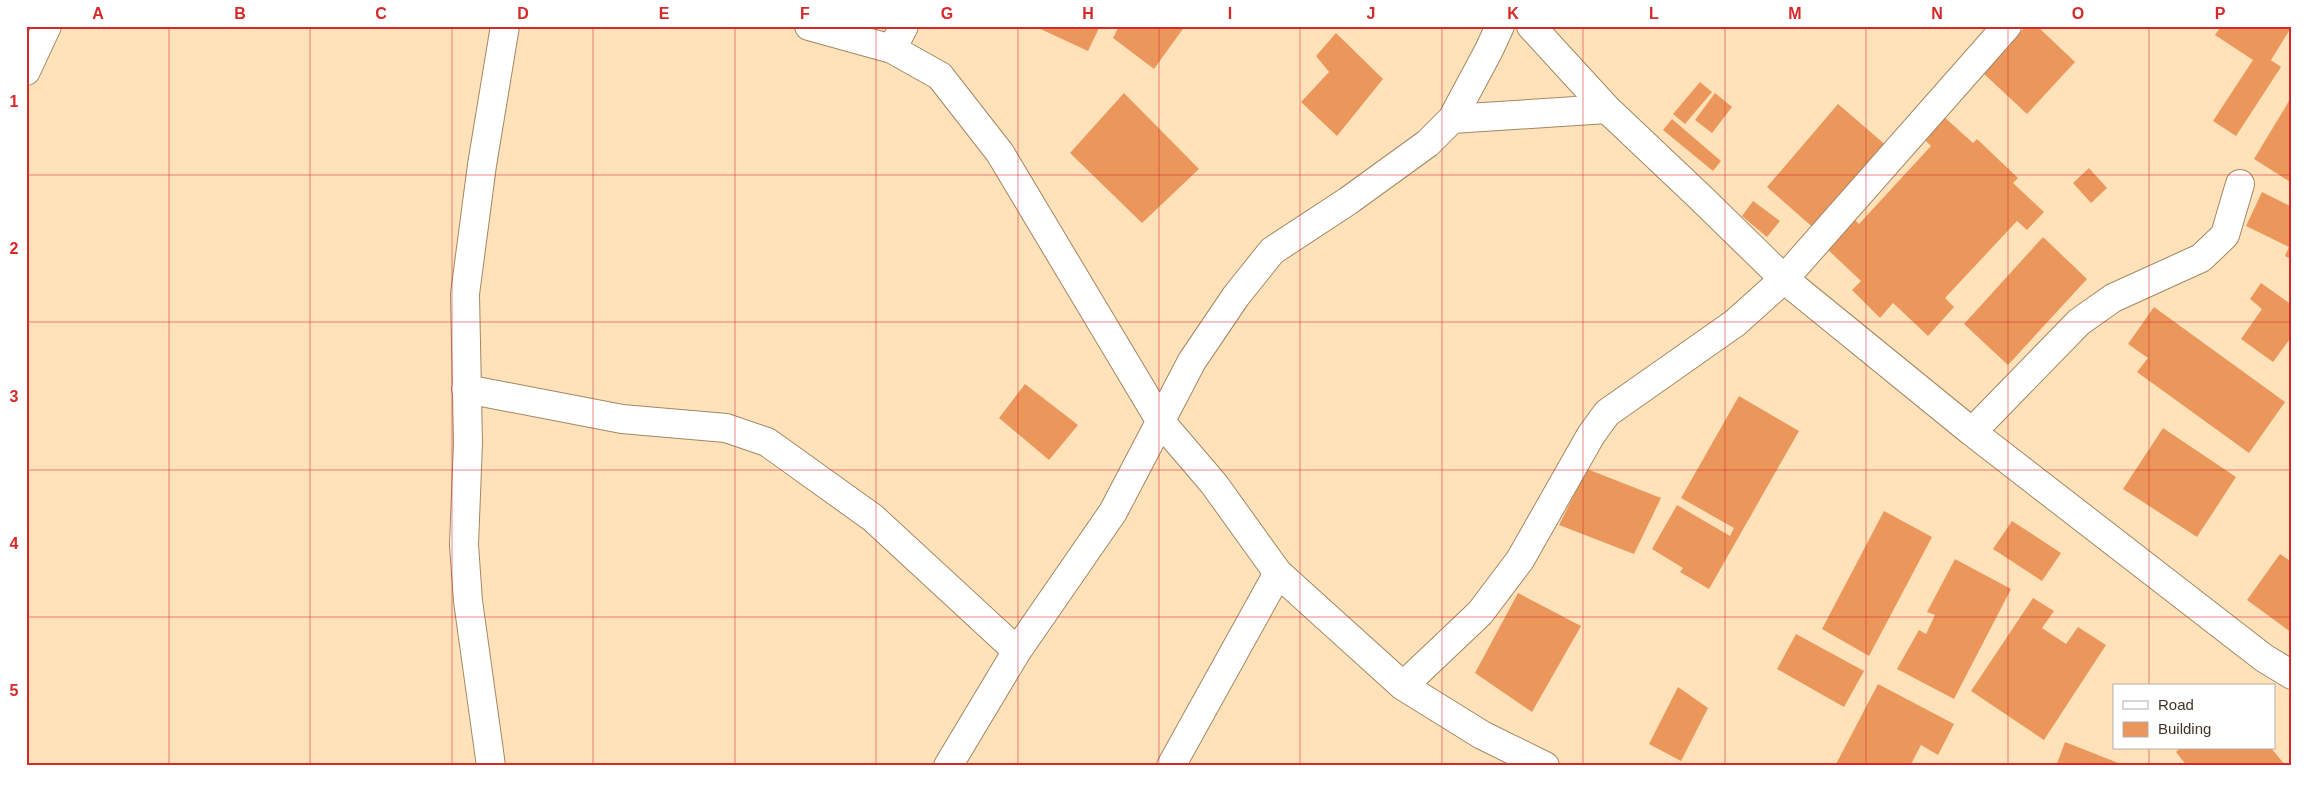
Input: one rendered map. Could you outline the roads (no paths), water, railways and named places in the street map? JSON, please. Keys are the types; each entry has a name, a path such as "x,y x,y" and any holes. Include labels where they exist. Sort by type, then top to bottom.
{"street":[{"path":"26,71 47,26"},
{"path":"491,766 468,601 465,554 468,444 465,294 482,165 505,26"},
{"path":"809,26 898,37 940,76 1000,153 1161,422 1214,484 1278,572 1403,686 1482,735 1545,766"},
{"path":"948,766 1017,651 1113,512 1192,361 1236,296 1272,251 1348,201 1428,143 1452,119 1490,50 1500,26"},
{"path":"1531,26 1607,109 1784,279 1972,432 2264,658 2292,675"},
{"path":"1403,686 1480,613 1509,575 1520,560 1591,435 1607,413 1735,323 1784,279 2007,26"},
{"path":"1452,119 1607,109"},
{"path":"1972,432 2079,322 2113,298 2201,258 2225,235 2240,184"},
{"path":"466,389 622,419 726,428 767,442 873,518 1017,651"},
{"path":"1171,766 1278,572"}]}
